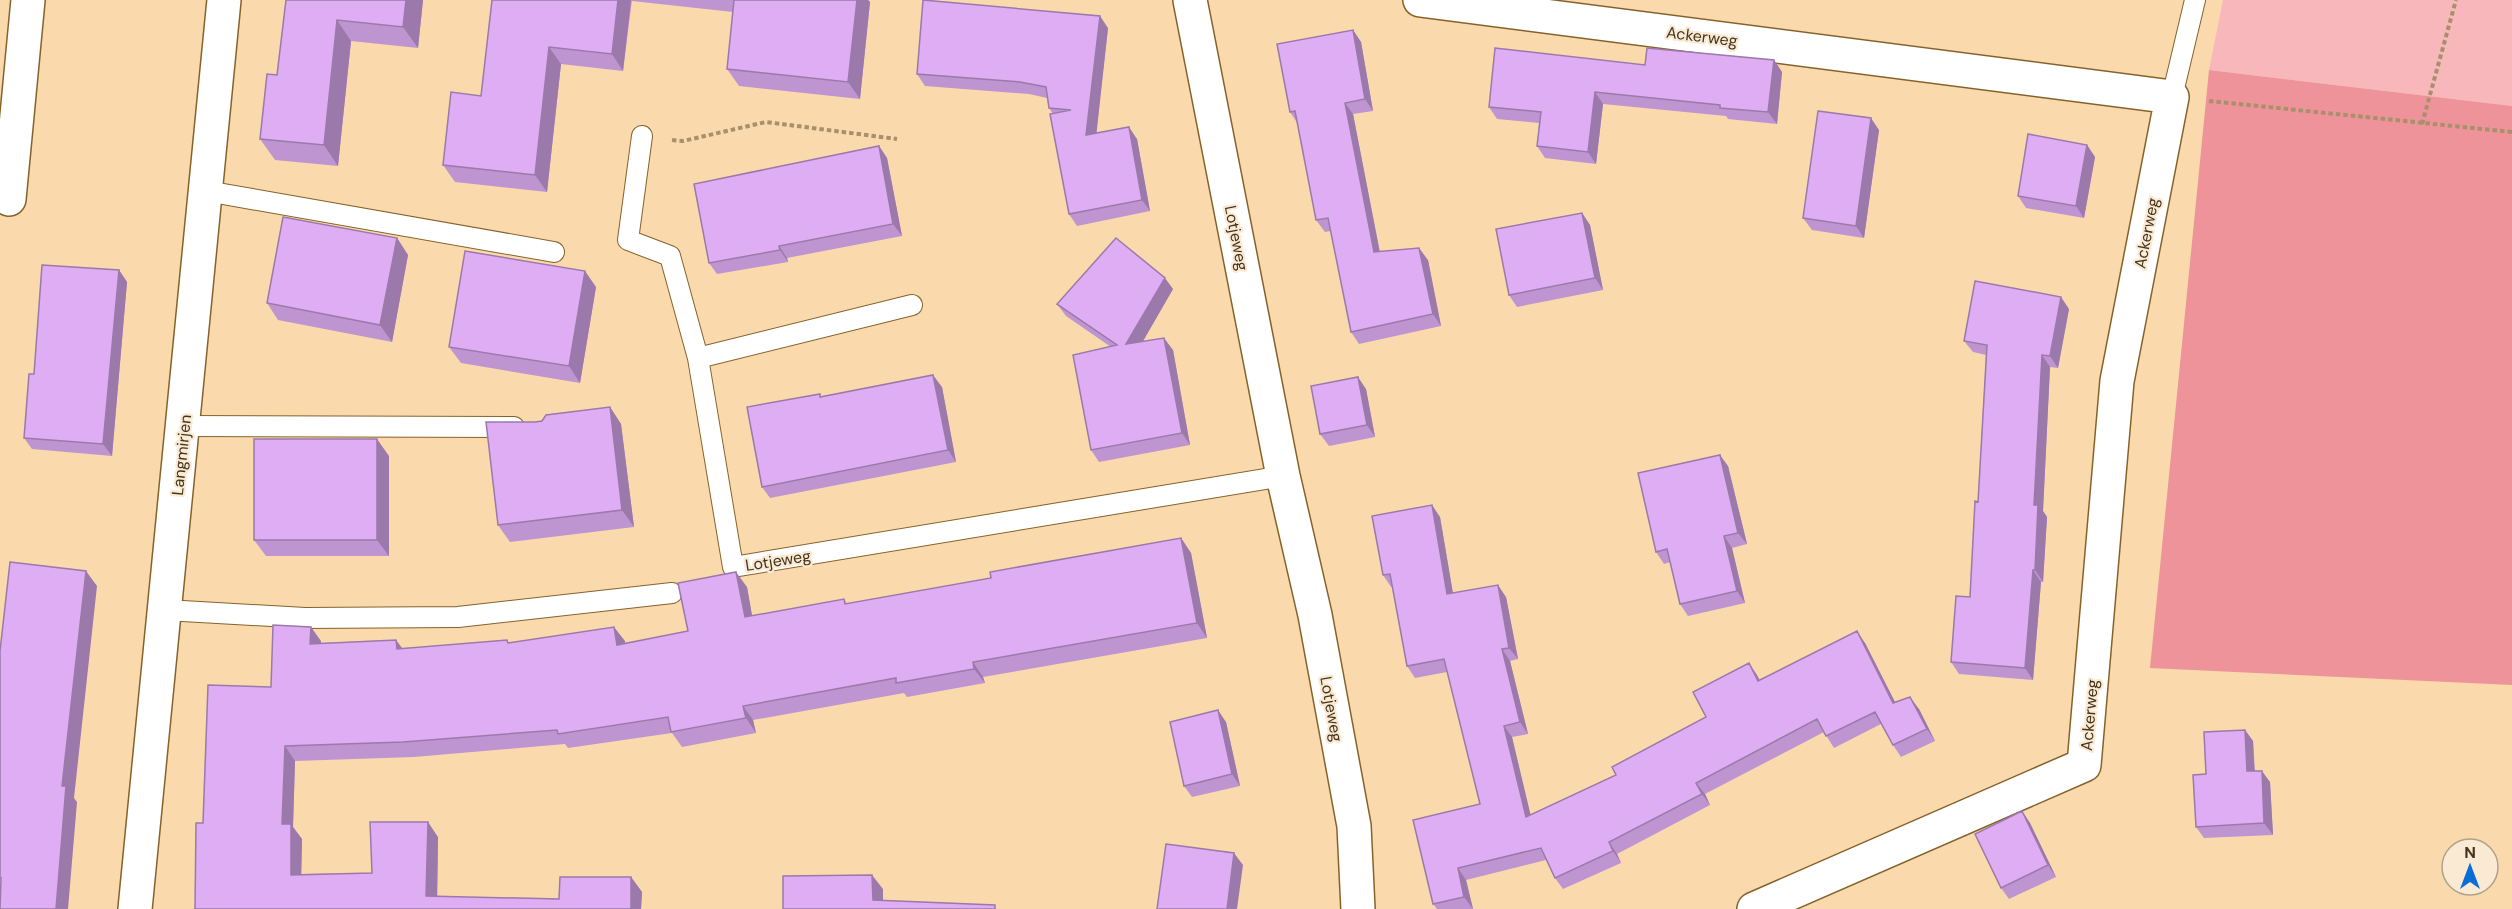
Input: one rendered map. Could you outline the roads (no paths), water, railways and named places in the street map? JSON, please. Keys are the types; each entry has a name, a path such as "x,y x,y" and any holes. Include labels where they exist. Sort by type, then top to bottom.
{"street":[{"path":"9,199 28,0"},
{"name":"Langmirjen","path":"135,909 224,0"},
{"name":"Lotjeweg","path":"1190,0 1283,476 1315,615 1354,826 1358,909"},
{"name":"Ackerweg","path":"1420,0 2172,97 2117,381 2084,765 1754,909"}],"lane":[{"path":"2172,97 2195,0"},
{"name":"Lotjeweg","path":"642,136 628,240 670,256 698,358 734,567 1283,476"},
{"path":"206,191 554,252"},
{"path":"698,358 912,305"},
{"path":"184,426 535,427"},
{"path":"165,610 305,618 458,617 672,593"}]}
